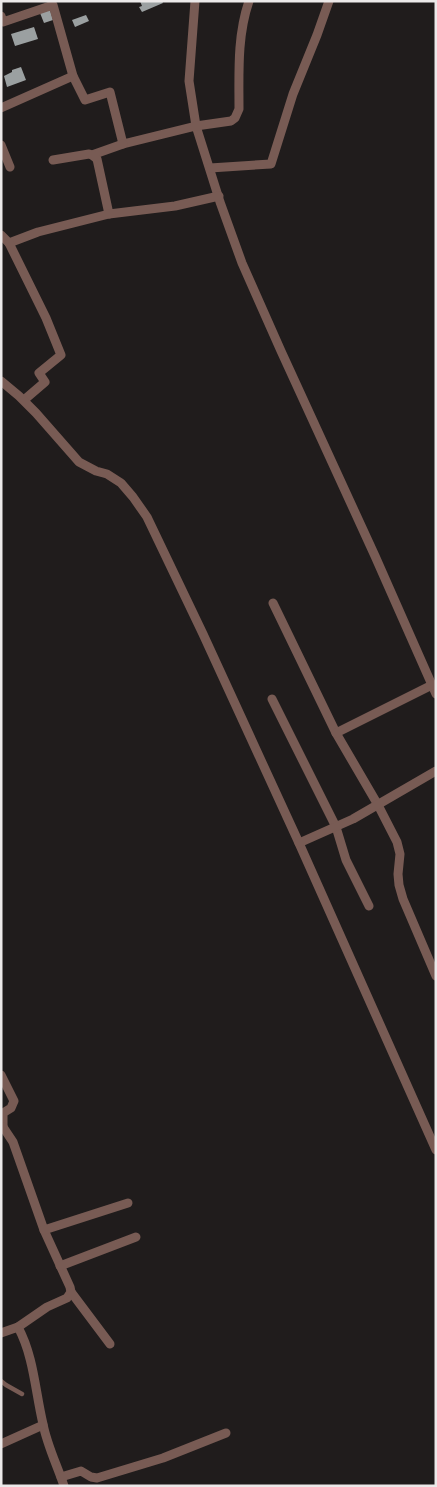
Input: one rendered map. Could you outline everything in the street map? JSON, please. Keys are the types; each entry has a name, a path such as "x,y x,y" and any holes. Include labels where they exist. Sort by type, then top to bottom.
{"street":[{"path":"194,1 189,81 196,126 242,263 376,556 436,694"},
{"path":"53,160 92,155 123,144 196,126 231,121 238,114 240,42 249,1"},
{"path":"210,168 271,164 293,94 317,35 328,1"},
{"path":"2,20 53,5 73,76 85,100 110,92 123,144"},
{"path":"1,108 73,76"},
{"path":"1,145 10,166"},
{"path":"92,155 98,162 109,214"},
{"path":"9,244 38,232 109,214 176,206 219,196"},
{"path":"1,235 9,244 46,318 61,355 40,373 45,382 24,400"},
{"path":"2,383 24,400 79,462 96,471 107,474 122,483 147,517 204,634 436,1150"},
{"path":"273,603 336,733 397,842 400,854 399,885 403,899 436,976"},
{"path":"336,733 432,685"},
{"path":"272,699 336,827 346,860 369,906"},
{"path":"299,844 378,806 436,771"},
{"path":"1,1075 14,1101 12,1108 3,1113 2,1128 13,1142 18,1153 44,1230 71,1292 110,1344"},
{"path":"44,1230 128,1203"},
{"path":"60,1266 136,1237"},
{"path":"1,1333 18,1326 46,1307 67,1298 71,1292"},
{"path":"18,1326 32,1360 43,1425 63,1481 81,1471 97,1478 163,1458 226,1433"},
{"path":"1,1444 43,1425"}],"lane":[{"path":"1,1381 22,1394"}],"building":[{"path":"140,1 162,1 163,3 142,12 139,7 142,6"},
{"path":"50,10 53,20 44,23 40,13"},
{"path":"86,15 89,21 75,27 72,20"},
{"path":"34,27 38,39 15,46 11,34"},
{"path":"21,67 26,80 7,87 4,76 12,72 12,70"}]}
